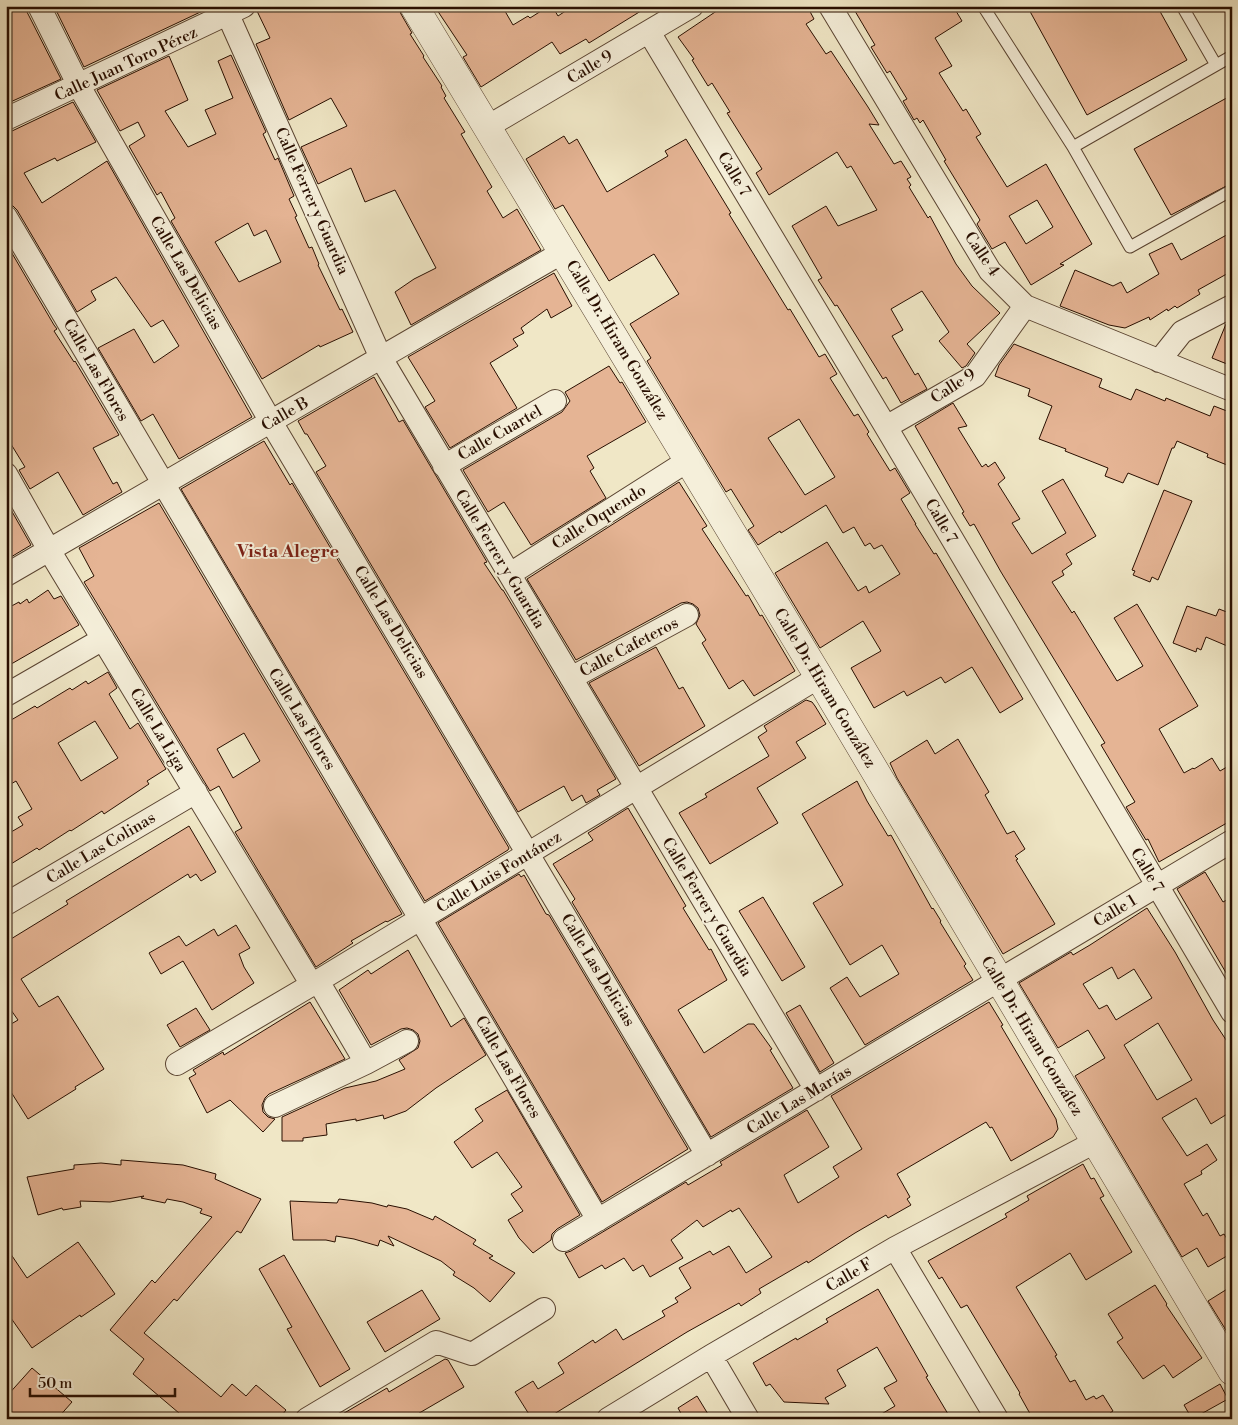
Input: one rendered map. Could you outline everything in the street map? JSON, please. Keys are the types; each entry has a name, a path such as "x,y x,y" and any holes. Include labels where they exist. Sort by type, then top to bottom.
{"street":[{"name":"Calle Las Delicias","path":"39,6 79,86 271,422 707,1154"},
{"name":"Calle Dr. Hiram González","path":"414,6 689,460 1232,1371"},
{"name":"Calle 9","path":"487,128 692,6"},
{"name":"Calle 4","path":"830,6 990,271 1025,306 1232,390"},
{"name":"Calle Juan Toro Pérez","path":"6,119 79,86 233,9"},
{"name":"Calle Ferrer y Guardia","path":"233,9 381,358 816,1090"},
{"name":"Calle 7","path":"648,32 886,427 1232,1012"},
{"name":"Calle Las Flores","path":"6,217 598,1220"},
{"name":"Calle B","path":"6,575 563,252"},
{"name":"Calle 9","path":"886,427 975,376 1025,306"},
{"path":"1159,361 1182,332 1232,306"},
{"name":"Calle Cuartel","path":"444,466 555,401"},
{"name":"Calle Oquendo","path":"510,574 689,460"},
{"name":"Calle La Liga","path":"6,474 49,550 196,792 366,1063"},
{"name":"Calle Cafeteros","path":"571,678 687,615"},
{"path":"6,695 103,639"},
{"name":"Calle Luis Fontánez","path":"177,1064 422,919 819,677"},
{"name":"Calle Las Colinas","path":"6,904 196,792"},
{"name":"Calle 1","path":"999,980 1232,841"},
{"name":"Calle Las Marías","path":"564,1240 999,980"},
{"path":"275,1106 366,1063 407,1041"},
{"name":"Calle F","path":"608,1419 895,1248 1095,1142"},
{"path":"895,1248 997,1419"},
{"path":"307,1419 436,1342 472,1354 544,1308"},
{"path":"711,1356 748,1419"}],"lane":[{"path":"983,6 1072,147 1130,247 1232,190"},
{"path":"1182,6 1216,65"},
{"path":"1072,147 1232,56"}],"building":[{"path":"6,6 26,6 27,12 61,79 6,104"},
{"path":"54,6 211,6 211,7 84,67"},
{"path":"265,6 398,6 412,33 410,34 442,86 446,96 444,98 465,132 461,134 492,187 487,191 503,218 517,209 541,250 411,325 395,292 414,279 436,268 395,190 365,202 351,168 318,184 301,147 347,126 331,98 289,120 256,44 270,38 257,11"},
{"path":"432,6 502,6 513,25 528,16 530,18 549,6 552,6 558,16 573,6 649,6 589,43 586,39 560,54 552,42 481,87 463,57 467,55 437,10"},
{"path":"724,6 807,6 814,19 806,24 826,54 831,51 868,107 879,125 869,124 894,164 901,161 911,177 907,179 911,185 909,187 928,218 930,216 956,264 972,286 1000,313 967,344 975,353 966,366 962,368 939,341 949,332 922,291 891,309 903,330 892,336 915,375 918,373 927,389 901,403 886,377 883,379 837,305 835,306 818,280 822,278 792,226 826,206 838,226 877,210 851,166 847,168 837,152 769,195 756,173 762,169 727,113 730,112 712,83 708,86 692,60 694,59 678,37"},
{"path":"852,6 953,6 962,21 935,38 952,66 939,73 963,111 966,109 981,134 976,137 1007,187 1046,164 1092,244 1060,264 1064,265 1031,285 1005,242 992,249 977,224 980,220 944,161 946,160 923,120 920,123 917,118 914,120 903,101 907,99 890,71 887,73 871,47 875,45","holes":["1037,200 1053,227 1026,244 1009,216"]},
{"path":"1027,6 1157,6 1187,60 1087,115"},
{"path":"231,55 266,132 263,134 275,160 278,158 294,196 289,199 297,216 295,217 309,248 312,247 318,265 340,310 342,309 353,332 320,347 319,345 262,379 171,221 175,218 161,192 157,195 129,146 145,136 138,122 120,131 97,90 169,56 188,100 165,111 188,147 216,134 205,110 233,98 218,61","holes":["248,223 254,236 266,230 281,262 239,282 215,242"]},
{"path":"1232,95 1232,183 1171,215 1134,149"},
{"path":"73,102 96,142 57,161 55,158 24,173 42,203 107,161 252,417 179,459 153,414 141,421 98,348 134,329 154,363 179,346 163,320 151,327 116,277 91,291 96,300 77,312 17,210 13,206 6,204 6,132 12,131"},
{"path":"564,136 569,144 577,139 607,192 668,156 665,151 686,139 788,310 790,309 819,357 825,354 837,374 830,378 854,416 858,414 869,432 867,434 890,471 895,468 910,493 901,499 934,554 936,553 1023,699 1000,713 972,667 945,683 941,677 907,696 904,691 874,708 851,668 881,651 863,621 820,648 775,573 827,542 858,591 866,586 869,593 900,574 882,545 874,549 870,543 865,546 854,527 843,533 826,505 758,545 748,530 754,526 731,489 726,492 647,361 651,358 630,324 679,294 654,254 609,281 563,205 555,209 526,159","holes":["799,419 835,477 805,495 768,438"]},
{"path":"1232,232 1232,271 1198,290 1200,294 1177,308 1175,306 1168,311 1167,309 1150,320 1149,317 1125,328 1109,325 1060,306 1075,270 1113,286 1121,282 1127,293 1159,274 1149,254 1172,243 1181,260"},
{"path":"6,243 57,329 54,331 75,361 119,435 93,448 113,484 117,482 122,492 83,515 58,472 30,489 19,470 25,467 6,436"},
{"path":"554,273 572,306 551,318 547,309 521,328 524,333 513,339 518,346 490,363 517,408 450,448 425,407 435,401 408,357"},
{"path":"1232,321 1232,366 1212,358 1226,324"},
{"path":"1014,344 1102,379 1099,387 1131,400 1136,389 1165,401 1166,398 1210,416 1214,406 1232,413 1232,467 1207,457 1208,454 1177,441 1174,448 1172,448 1158,485 1128,473 1123,483 1105,476 1108,468 1039,439 1052,406 1028,396 1030,389 995,376 999,365"},
{"path":"609,366 620,383 622,382 646,422 587,456 594,468 590,471 606,498 531,545 504,502 488,512 463,470 562,412 570,401 565,392"},
{"path":"374,377 399,422 403,420 487,562 484,563 503,590 616,779 597,790 600,795 586,803 582,795 572,801 564,786 518,812 316,472 326,466 298,421"},
{"path":"953,403 967,426 958,428 982,467 986,464 988,467 995,462 1005,478 998,484 1020,519 1012,523 1032,554 1066,533 1042,491 1063,479 1096,536 1066,554 1072,564 1062,571 1064,575 1052,582 1072,613 1074,611 1117,681 1143,666 1114,618 1137,604 1198,706 1159,729 1184,773 1212,758 1220,771 1232,764 1232,820 1159,862 1148,839 1146,840 1126,807 1135,802 1101,745 1105,743 974,524 970,526 962,513 964,512 915,426"},
{"path":"264,441 290,485 292,483 509,848 425,901 181,489"},
{"path":"679,482 707,526 702,529 746,596 748,595 760,616 762,615 795,671 754,696 743,680 729,689 702,643 706,640 696,624 700,615 698,608 693,604 681,603 576,660 527,579"},
{"path":"1164,490 1192,501 1158,580 1152,577 1150,582 1133,575 1135,571 1132,570"},
{"path":"6,501 31,545 6,560"},
{"path":"159,503 402,914 351,941 353,943 316,967 235,832 242,828 219,786 210,791 84,582 94,576 79,548","holes":["244,733 260,761 233,778 217,749"]},
{"path":"48,590 54,599 61,596 79,625 6,667 6,609 19,602 20,604 27,599 29,603"},
{"path":"1187,606 1216,616 1219,609 1232,614 1232,648 1206,637 1201,650 1197,648 1196,652 1173,643"},
{"path":"656,647 679,689 683,687 705,726 639,766 589,683"},
{"path":"108,672 117,688 109,694 130,729 138,723 166,769 147,781 149,784 104,814 102,811 39,850 37,848 6,867 6,835 23,825 18,817 32,809 16,781 6,787 6,723 35,706 37,708 70,688 72,690 86,681 88,684","holes":["95,721 118,758 81,781 58,743"]},
{"path":"806,700 812,702 826,724 796,742 806,758 757,788 778,823 710,864 679,813 707,797 705,794 769,756 758,737 767,731 764,726"},
{"path":"958,739 989,792 985,795 1007,834 1014,831 1025,849 1015,856 1018,859 1016,860 1055,924 1003,954 897,778 890,763 927,740 935,754"},
{"path":"857,781 888,836 891,835 932,909 966,964 964,966 973,980 865,1045 830,988 847,977 860,997 899,974 882,945 850,965 813,903 843,885 802,814"},
{"path":"628,808 686,906 683,908 709,950 711,949 727,980 678,1010 704,1053 748,1024 754,1024 772,1049 770,1050 793,1088 711,1137 572,902 575,899 553,864 593,840 588,833"},
{"path":"189,826 216,872 201,881 196,874 190,878 188,874 21,979 39,1007 58,996 104,1069 28,1119 6,1084 6,1027 18,1020 6,1003 6,942 68,904 66,901"},
{"path":"1205,872 1223,902 1232,897 1232,983 1177,889"},
{"path":"519,874 521,877 524,875 546,914 549,915 688,1149 602,1202 438,923"},
{"path":"763,897 805,967 782,981 739,911"},
{"path":"1147,908 1232,1049 1232,1111 1211,1124 1196,1098 1162,1118 1187,1156 1207,1144 1217,1160 1201,1171 1202,1174 1184,1184 1203,1216 1207,1213 1220,1236 1224,1234 1232,1247 1232,1253 1208,1267 1197,1248 1182,1257 1075,1076 1105,1058 1088,1030 1058,1048 1019,983 1071,952 1073,955","holes":["1112,967 1118,979 1134,969 1152,998 1116,1020 1107,1005 1099,1009 1083,984","1158,1023 1192,1080 1157,1100 1124,1045"]},
{"path":"236,925 250,948 239,954 244,967 254,983 212,1010 183,961 161,974 149,953 179,936 186,946 214,929 218,936"},
{"path":"408,950 451,1027 464,1018 486,1055 436,1088 406,1111 384,1119 383,1115 356,1121 356,1119 326,1124 327,1135 303,1138 303,1141 282,1141 282,1117 345,1088 376,1081 405,1069 399,1060 418,1048 420,1041 418,1034 407,1028 401,1029 371,1045 339,990 368,970 371,974"},
{"path":"310,1002 345,1059 269,1094 262,1105 263,1112 268,1117 275,1119 263,1132 230,1100 207,1113 189,1078 196,1074 193,1070 223,1052 224,1055"},
{"path":"989,1002 1003,1025 1001,1026 1056,1119 1058,1129 1053,1137 1011,1161 992,1127 990,1128 986,1122 897,1174 910,1197 907,1199 911,1205 888,1218 886,1215 808,1263 807,1261 759,1289 761,1293 741,1306 739,1303 687,1332 546,1419 532,1419 515,1392 533,1381 538,1389 564,1373 558,1363 593,1340 595,1343 616,1329 623,1340 665,1316 662,1311 678,1302 675,1298 691,1288 679,1268 710,1251 713,1255 729,1246 746,1273 772,1257 739,1208 732,1212 731,1210 703,1227 697,1220 671,1240 683,1258 650,1277 643,1265 633,1271 624,1258 605,1269 602,1265 579,1278 565,1253 686,1182 688,1185 722,1165 720,1162 807,1110 829,1147 784,1175 798,1203 839,1177 833,1167 862,1149 831,1096"},
{"path":"800,1005 834,1063 820,1072 786,1013"},
{"path":"196,1008 210,1030 180,1047 167,1025"},
{"path":"507,1090 580,1215 557,1229 552,1234 551,1240 533,1253 519,1238 508,1220 523,1211 511,1194 522,1187 497,1152 472,1168 454,1142 483,1121 475,1109"},
{"path":"121,1160 183,1165 216,1174 215,1179 261,1199 241,1233 237,1231 177,1301 174,1299 144,1333 221,1397 232,1384 246,1396 256,1385 286,1410 279,1419 186,1419 133,1374 144,1359 110,1330 152,1280 155,1283 212,1217 200,1213 202,1209 183,1202 167,1199 165,1203 141,1198 144,1196 110,1202 80,1201 81,1207 63,1210 62,1208 38,1215 27,1177 74,1169 74,1165 101,1163 121,1165"},
{"path":"1083,1164 1091,1179 1094,1178 1104,1196 1100,1198 1132,1252 1086,1280 1070,1253 1016,1287 1057,1355 1055,1356 1070,1382 1075,1380 1086,1400 1094,1396 1096,1399 1103,1395 1113,1411 1110,1413 1113,1419 1033,1419 1020,1393 967,1305 961,1308 942,1277 939,1279 928,1261 1007,1217 1005,1214 1029,1200 1027,1196"},
{"path":"339,1199 407,1209 433,1220 435,1216 476,1240 473,1244 493,1256 489,1258 515,1273 490,1302 474,1288 453,1275 455,1272 441,1261 388,1236 394,1246 380,1240 378,1246 336,1236 335,1242 326,1240 293,1240 290,1201 337,1203"},
{"path":"78,1242 115,1294 32,1348 6,1311 6,1247 27,1278"},
{"path":"284,1255 350,1369 320,1387 287,1329 292,1327 259,1269"},
{"path":"1155,1285 1166,1305 1202,1358 1173,1378 1164,1365 1143,1379 1117,1342 1123,1338 1108,1314"},
{"path":"1232,1286 1232,1340 1208,1301"},
{"path":"878,1289 951,1419 873,1419 895,1406 884,1388 897,1381 877,1347 837,1370 846,1386 825,1398 829,1404 784,1402 770,1384 766,1386 753,1363 828,1322 826,1319"},
{"path":"422,1290 440,1319 385,1352 367,1322"},
{"path":"445,1359 448,1360 464,1387 409,1419 334,1419 387,1388 389,1392"},
{"path":"32,1368 72,1402 57,1419 6,1419 6,1397"},
{"path":"1220,1384 1228,1399 1192,1419 1184,1405"},
{"path":"697,1396 711,1419 684,1419 678,1408"}],"district":[{"name":"Vista Alegre","path":"288,551"}]}
